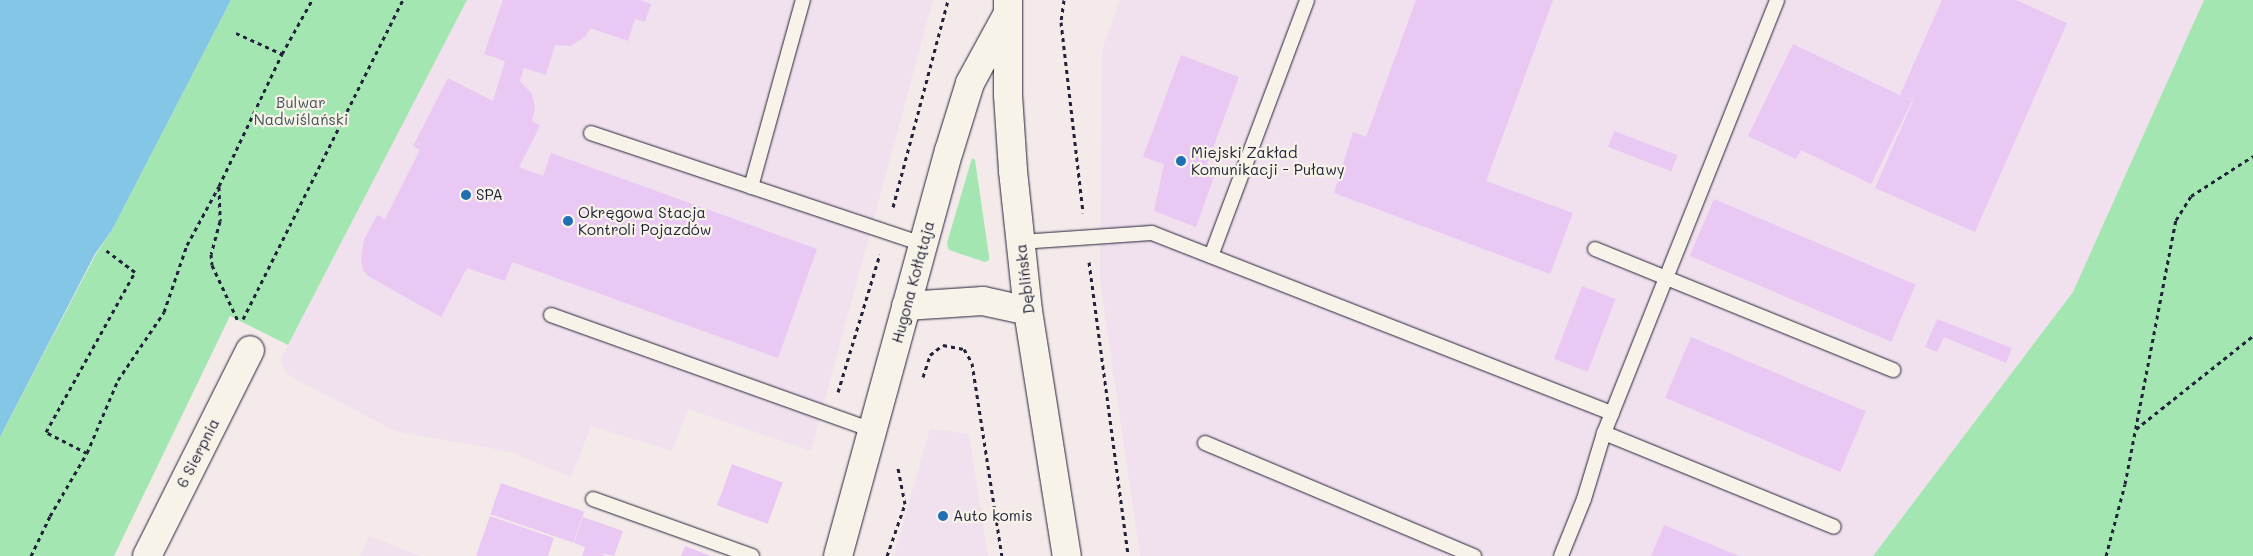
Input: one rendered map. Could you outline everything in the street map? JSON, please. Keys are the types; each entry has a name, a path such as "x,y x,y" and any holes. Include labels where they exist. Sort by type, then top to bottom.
{"street":[{"name":"Dęblińska","path":"1007,8 1008,95 1020,242 1028,310 1067,556"},
{"name":"Hugona Kołłątaja","path":"838,556 923,244 970,82 1007,8"},
{"path":"906,306 984,301 1028,310"},
{"name":"6 Sierpnia","path":"147,556 245,338"}],"lane":[{"path":"751,187 803,0"},
{"path":"1211,256 1307,0"},
{"path":"1561,556 1584,500 1604,433 1665,277 1778,0"},
{"path":"591,133 923,244"},
{"path":"1020,242 1152,233 1612,413"},
{"path":"1595,249 1893,370"},
{"path":"551,315 872,430"},
{"path":"1604,433 1834,527"},
{"path":"1205,443 1474,556"},
{"path":"593,499 752,556"}],"path":[{"path":"31,556 50,516 87,453 118,380 164,312 187,245 219,186 282,54 312,0"},
{"path":"245,338 403,0"},
{"path":"836,417 836,400 886,233 948,0"},
{"path":"1064,0 1061,22 1086,238 1128,556"},
{"path":"236,33 282,54"},
{"path":"2106,556 2125,484 2176,220 2191,196 2253,156"},
{"path":"219,186 220,221 211,254 212,265 245,338"},
{"path":"87,453 46,432 135,272 106,250"},
{"path":"2136,430 2253,336"},
{"path":"920,383 930,355 943,345 964,349 972,363 1002,556"},
{"path":"887,556 905,504 897,470 899,461"}],"shaded area":[{"path":"467,0 933,0 811,451 688,409 672,451 591,426 571,477 511,452 395,431 288,375 280,361"},
{"path":"1120,0 2204,0 2073,292 1873,556 1140,556 1100,281 1102,50"},
{"name":"Auto komis","path":"930,429 969,434 988,556 894,556"},
{"path":"369,536 421,556 360,556"}],"green space":[{"name":"Bulwar Nadwiślański","path":"231,0 467,0 288,345 230,316 114,556 0,556 0,437 96,254 112,230"},
{"path":"2204,0 2253,0 2253,556 1873,556 2073,292"},
{"path":"972,158 975,160 989,256 989,260 985,262 949,250 947,243"}],"water":[{"path":"0,0 231,0 112,230 95,254 0,437"}],"building":[{"path":"503,0 641,0 651,4 645,22 635,19 628,41 590,28 586,36 570,46 555,45 546,75 524,68 520,81 532,94 535,107 532,121 540,126 519,167 543,176 551,153 817,249 778,358 512,262 505,281 467,268 441,317 368,276 363,270 361,259 364,240 377,215 385,219 420,150 413,146 448,78 493,101 505,61 484,54"},
{"path":"1416,0 1553,0 1486,181 1573,213 1550,274 1334,193 1353,132 1366,137"},
{"path":"1942,0 2016,0 2067,23 1975,232 1875,188 1913,101 1900,95"},
{"path":"1793,44 1912,101 1871,184 1801,150 1796,159 1748,136"},
{"name":"Miejski Zakład Komunikacji - Puławy","path":"1181,55 1239,77 1206,167 1216,171 1196,227 1154,211 1164,164 1143,157"},
{"path":"1614,131 1677,155 1671,171 1608,147"},
{"path":"1714,199 1916,285 1891,342 1690,256"},
{"path":"1582,286 1616,299 1588,372 1554,359"},
{"path":"1937,319 2012,348 2006,363 1944,337 1937,352 1925,347"},
{"path":"1691,337 1866,411 1840,472 1665,398"},
{"path":"732,464 783,482 768,524 717,505"},
{"path":"501,483 584,512 573,543 490,514"},
{"path":"490,516 554,538 548,556 476,556"},
{"path":"583,517 623,531 614,556 600,553 606,556 582,556 585,547 574,543"},
{"path":"1664,525 1739,556 1651,556"},
{"path":"685,546 711,556 681,556"}],"place":[{"name":"Miejski Zakład Komunikacji - Puławy","path":"1181,161"},
{"name":"SPA","path":"466,195"},
{"name":"Okręgowa Stacja Kontroli Pojazdów","path":"568,221"},
{"name":"Auto komis","path":"943,516"}]}
